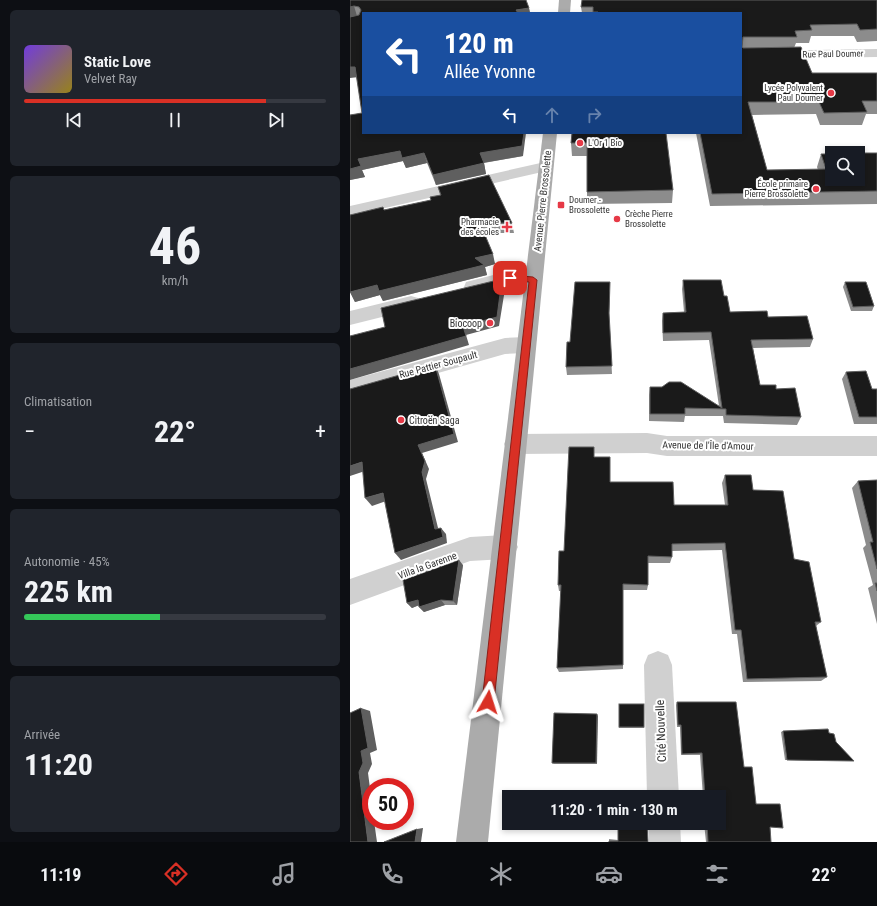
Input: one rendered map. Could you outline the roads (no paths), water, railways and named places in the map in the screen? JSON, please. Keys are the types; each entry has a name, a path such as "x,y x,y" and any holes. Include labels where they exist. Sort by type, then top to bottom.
{"main road":[{"path":"564,12 565,0"},
{"name":"Avenue Pierre Brossolette","path":"472,842 545,167 550,134"}],"street":[{"name":"Rue Paul Doumer","path":"742,55 877,53"},
{"path":"350,211 526,170 545,167"},
{"path":"456,291 510,278 533,280"},
{"path":"350,318 426,299"},
{"name":"Rue Pattier Soupault","path":"350,388 505,346 526,345"},
{"name":"Avenue de l'Île d'Amour","path":"515,444 647,442 667,446 877,446"},
{"name":"Villa la Garenne","path":"350,592 470,549 505,547"},
{"name":"Cité Nouvelle","path":"658,665 663,790"},
{"path":"664,830 665,842"}],"place":[{"name":"Lycée Polyvalent Paul Doumer","path":"831,93"},
{"name":"L'Or 1 Bio","path":"580,143"},
{"name":"École primaire Pierre Brossolette","path":"816,189"},
{"name":"Doumer - Brossolette","path":"561,205"},
{"name":"Crèche Pierre Brossolette","path":"617,219"},
{"name":"Pharmacie des écoles","path":"507,227"},
{"name":"Biocoop","path":"490,323"},
{"name":"Citroën Saga","path":"401,420"}]}
